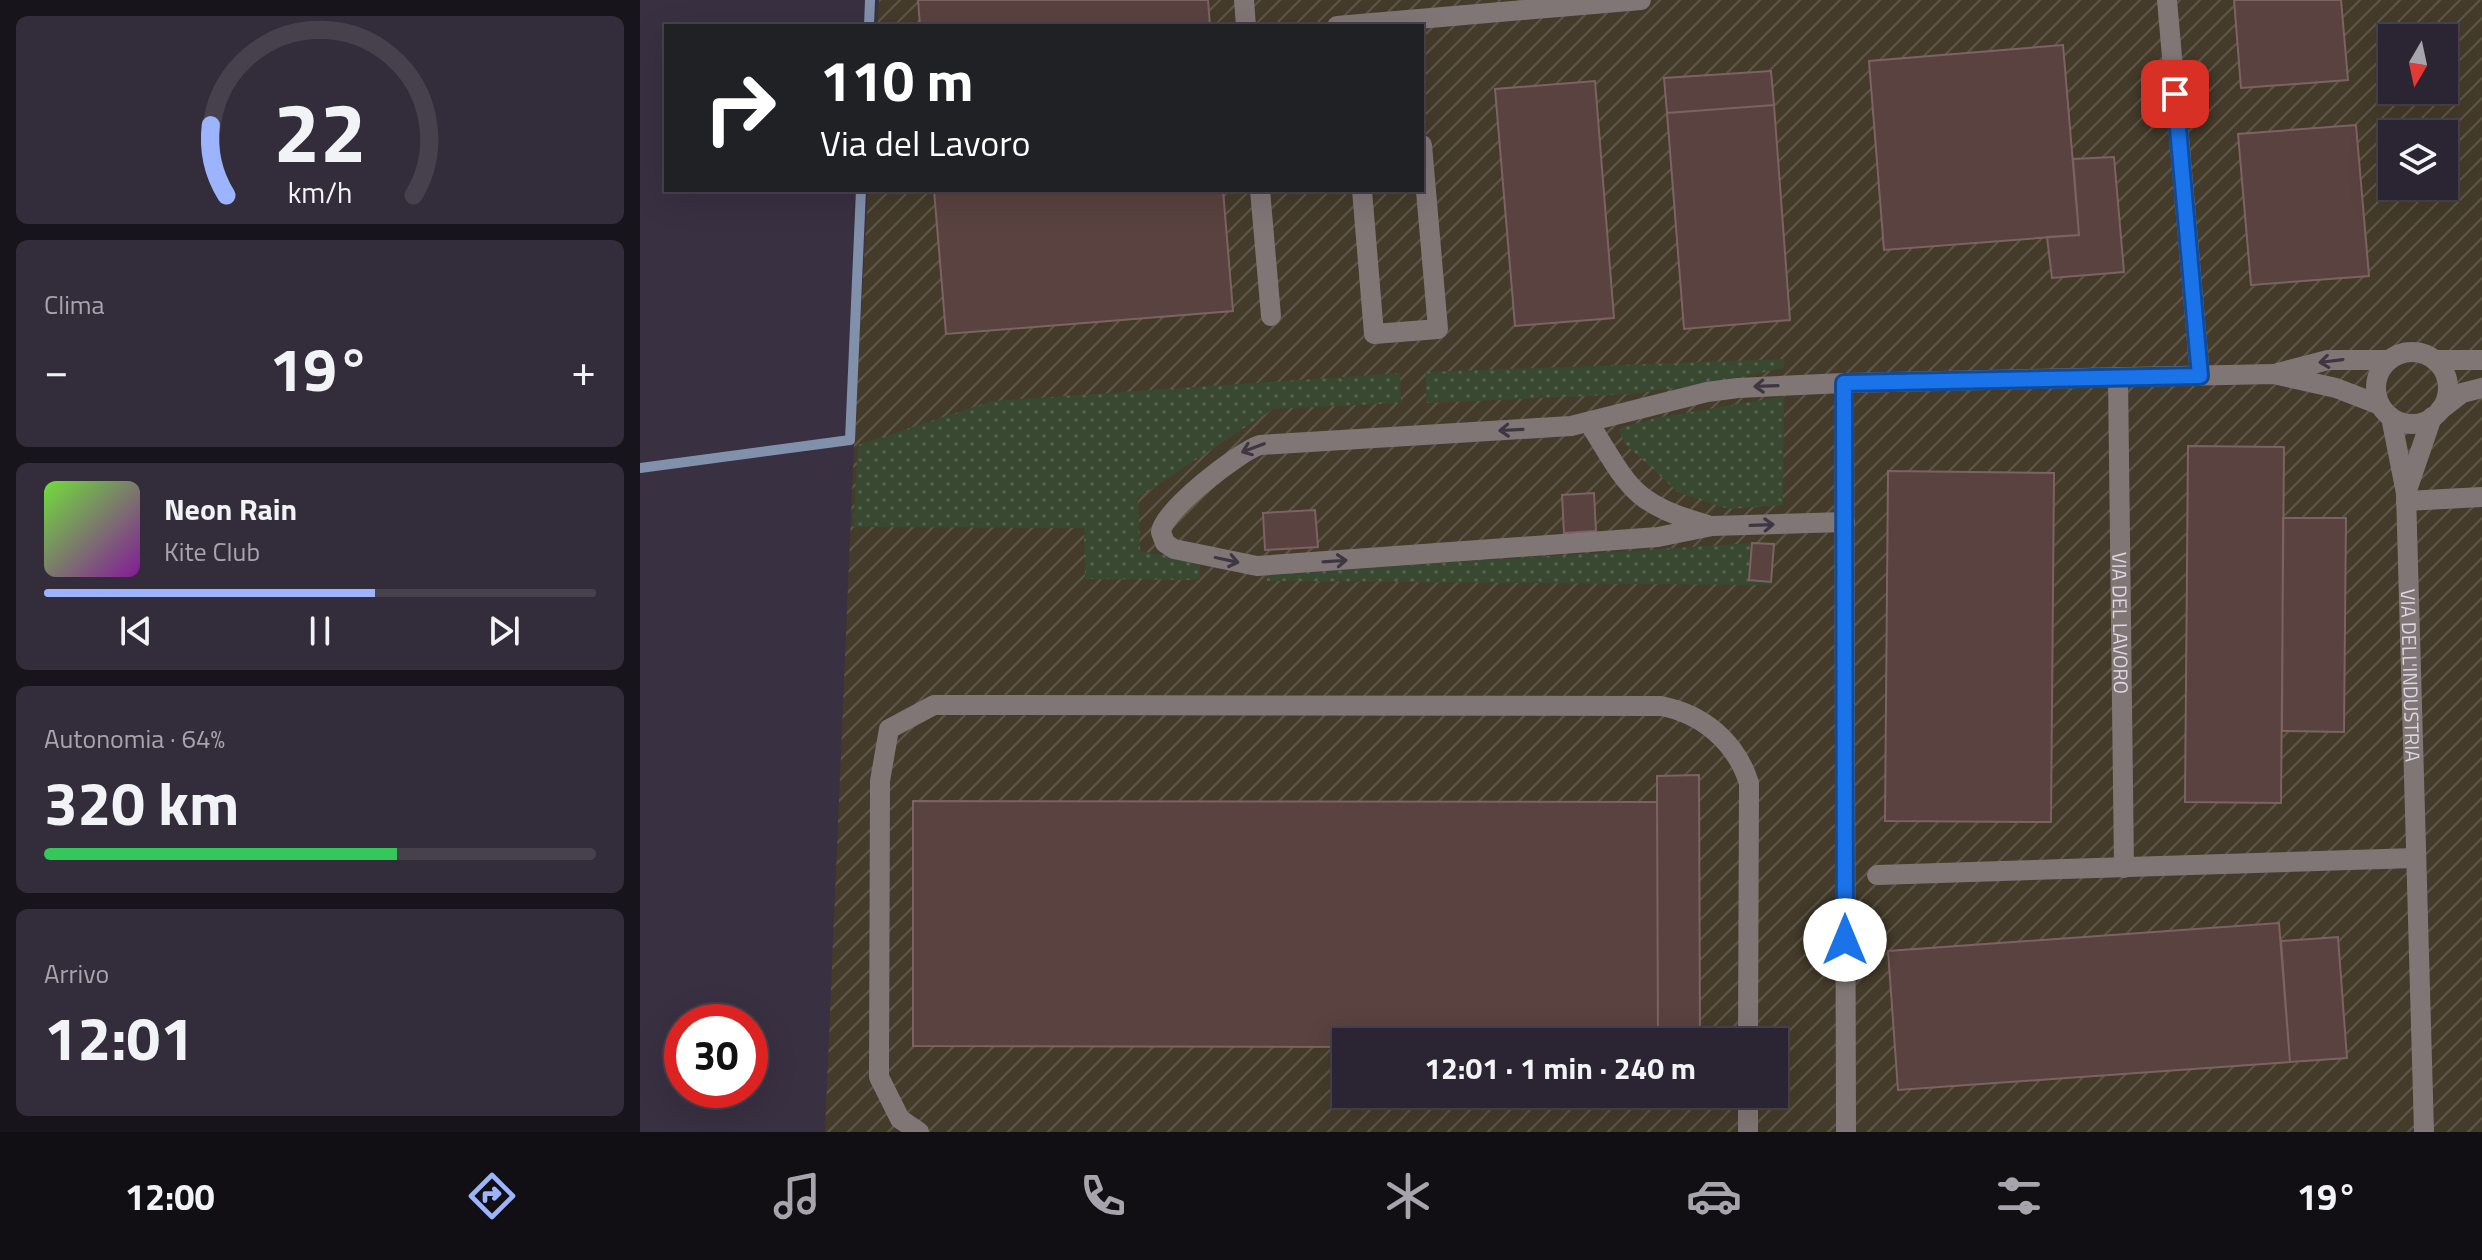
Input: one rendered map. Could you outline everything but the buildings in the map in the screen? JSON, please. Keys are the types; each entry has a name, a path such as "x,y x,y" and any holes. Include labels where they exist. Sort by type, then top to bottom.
{"street":[{"path":"1244,0 1246,24"},
{"path":"1390,24 1641,0"},
{"path":"2167,0 2200,376"},
{"path":"1362,192 1374,334 1438,329 1424,168"},
{"path":"1260,192 1271,316"},
{"path":"2386,411 2376,383 2382,368 2399,354 2415,352 2435,360 2482,360"},
{"path":"1845,522 1712,526 1658,537 1257,566 1174,549 1167,545 1161,527 1168,516 1234,458 1260,445 1558,428 1720,390 1844,383 2274,374 2328,360 2389,360"},
{"path":"2435,360 2445,373 2447,384 2446,400 2436,413"},
{"path":"2274,374 2336,388 2412,423 2436,413 2465,392 2482,388"},
{"name":"VIA DEL LAVORO","path":"2118,377 2124,868"},
{"path":"1844,383 1846,1132"},
{"name":"VIA DELL'INDUSTRIA","path":"2386,411 2406,497 2424,1132"},
{"name":"VIA DELL'INDUSTRIA","path":"2406,497 2436,413"},
{"path":"1589,423 1628,484 1644,500 1664,511 1712,526"},
{"path":"2406,497 2482,497"},
{"path":"919,1132 900,1119 879,1077 880,781 889,729 934,705 1661,706 1680,710 1715,731 1731,746 1743,763 1749,783 1748,1028"},
{"path":"1877,875 2416,858"},
{"path":"1748,1108 1748,1132"}],"shaded area":[{"path":"879,0 2482,0 2482,1132 825,1132 855,420 868,192 1424,192 1424,24 877,24"}],"green space":[{"path":"1784,359 1784,368 1633,394 1426,403 1426,372"},
{"path":"1400,373 1401,403 1273,409 1138,498 1140,551 1200,562 1200,580 1085,579 1084,528 853,527 858,445 992,401"},
{"path":"1784,396 1783,505 1729,509 1679,493 1624,443 1619,428 1656,418"},
{"path":"1752,543 1749,580 1771,582 1772,585 1267,581 1266,574"}],"waterway":[{"path":"869,24 870,0"},
{"path":"640,468 850,440 861,192"}],"route":[{"path":"1845,940 1844,383 2200,376 2175,94"}]}
